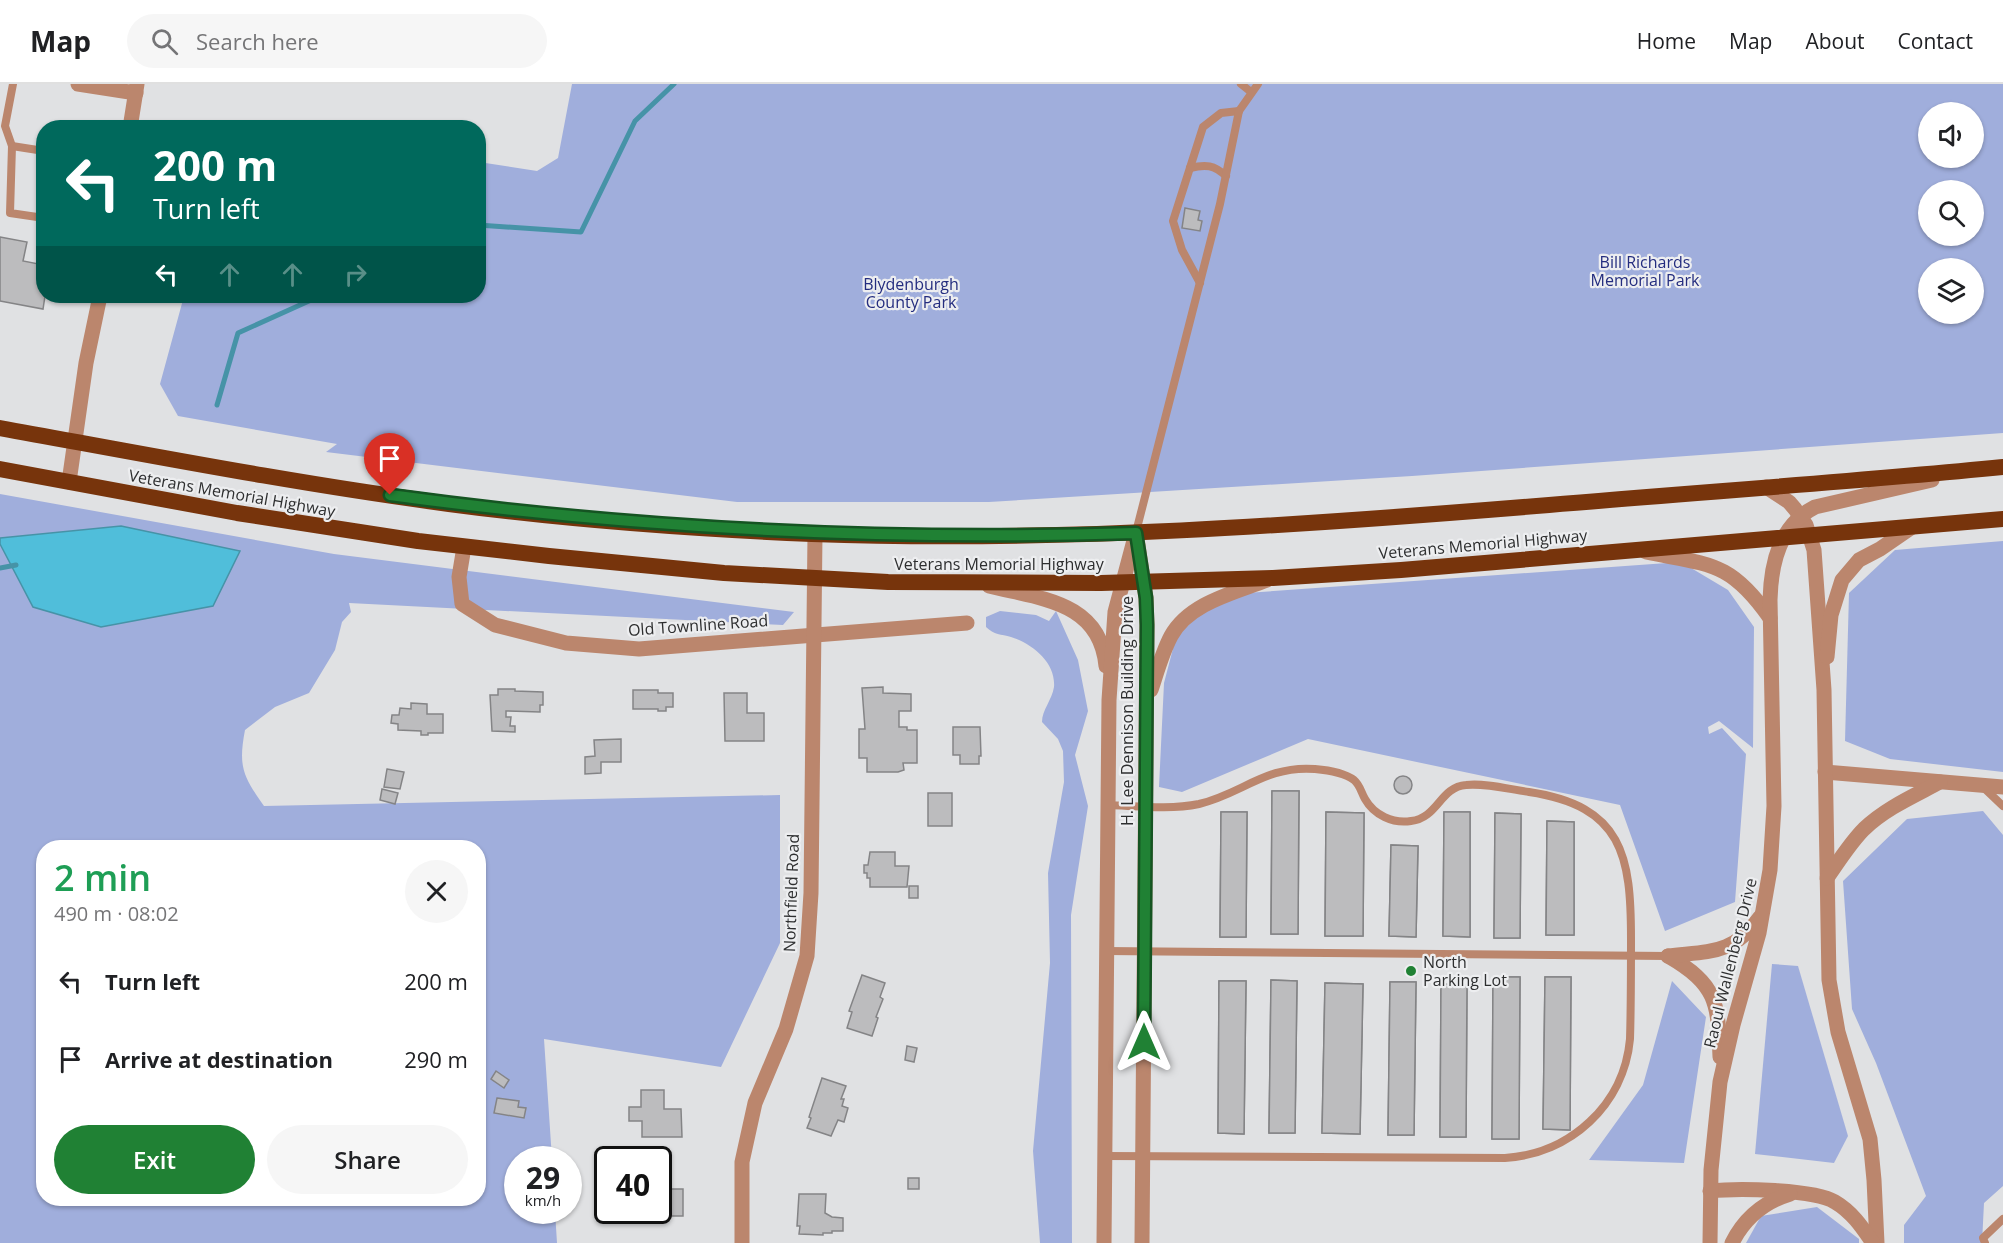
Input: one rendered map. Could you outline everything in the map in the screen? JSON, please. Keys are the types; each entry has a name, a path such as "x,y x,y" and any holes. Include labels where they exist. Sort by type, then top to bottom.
{"highway":[{"name":"Veterans Memorial Highway","path":"0,428 264,475 453,504 654,524 815,534 1023,536 1282,526 2003,467"},
{"name":"Veterans Memorial Highway","path":"0,469 258,517 464,547 724,573 980,583 1121,583 1273,578 1401,570 2003,519"}],"street":[{"path":"78,84 136,88 131,120"},
{"path":"69,482 99,303"},
{"path":"1799,516 1827,503 1975,470"},
{"path":"1766,487 1789,502 1811,535 1824,690 1831,996 1838,1032 1870,1139 1874,1180 1875,1243"},
{"name":"Raoul Wallenberg Drive","path":"1710,1243 1710,1191 1720,1082 1763,913 1770,870 1774,806 1770,583 1783,537 1799,516"},
{"path":"1824,690 1831,615 1842,580 1859,560 1912,527"},
{"name":"H. Lee Dennison Building Drive","path":"1136,533 1147,614 1142,1243"},
{"name":"H. Lee Dennison Building Drive","path":"1104,1243 1109,700 1115,612 1136,533"},
{"name":"Northfield Road","path":"742,1243 742,1162 755,1103 786,1029 807,956 811,893 815,534"},
{"name":"Old Townline Road","path":"464,547 459,577 462,604 495,626 566,643 639,649 967,623"},
{"path":"1634,550 1720,568 1747,588 1770,618"},
{"path":"1147,701 1167,645 1177,627 1184,620 1208,603 1273,578"},
{"path":"980,583 1064,606 1088,621 1099,637 1104,651 1109,700"},
{"path":"1825,772 2003,787"},
{"path":"1827,878 1856,839 1873,821 1896,805 1940,782"},
{"path":"1668,956 1713,952 1734,944 1751,929 1763,913"},
{"path":"1668,956 1690,969 1712,995 1719,1026 1720,1082"},
{"path":"1710,1191 1818,1194 1835,1201 1859,1222 1875,1243"},
{"path":"1732,1243 1743,1225 1758,1210 1773,1200 1792,1193"}],"lane":[{"path":"13,84 5,126 12,146 10,213 36,217"},
{"path":"1241,84 1251,88"},
{"path":"1136,533 1200,283 1239,111 1251,88 1258,84"},
{"path":"1200,283 1182,250 1173,221 1203,127 1221,113 1239,111"},
{"path":"12,146 36,150"},
{"path":"1190,168 1203,165 1216,167 1226,176"},
{"path":"1105,1156 1505,1158 1544,1151 1582,1130 1592,1121 1622,1077 1630,1039 1631,956 1630,886 1619,847 1614,836 1596,817 1585,808 1562,798 1482,785 1456,786 1444,796 1431,813 1418,820 1402,822 1387,819 1379,814 1367,802 1360,786 1347,776 1328,770 1295,769 1268,774 1197,804 1108,805"},
{"path":"1981,785 2003,806"},
{"path":"1106,951 1668,956"},
{"path":"1985,1243 1983,1238 2003,1219"}],"green space":[{"name":"Blydenburgh County Park","path":"572,84 2003,84 2003,433 1412,476 989,502 737,502 326,452 337,444 178,416 160,384 182,303 486,303 486,163 537,171 558,158"},
{"path":"0,494 334,554 794,612 783,625 349,603 351,612 342,622 335,650 309,693 275,707 245,730 242,753 244,771 251,787 264,806 780,795 780,943 721,1067 544,1039 551,1146 504,1146 504,1224 556,1224 557,1243 0,1243 0,544 33,607 121,526 0,538"},
{"path":"2003,541 2003,772 1890,759 1845,741 1849,593 1895,550"},
{"path":"1681,562 1728,590 1754,627 1753,748 1719,721 1708,727 1709,734 1722,728 1746,754 1735,902 1665,931 1620,805 1308,739 1182,792 1159,787 1164,683 1176,637 1204,610 1246,593"},
{"path":"1000,611 1036,615 1049,621 1056,611 1078,660 1088,711 1075,755 1088,806 1071,915 1072,1243 1040,1243 1033,1151 1050,963 1048,873 1064,782 1063,751 1058,739 1042,722 1054,687 1051,670 1042,656 1027,644 995,633 986,627 986,617"},
{"path":"1983,811 2003,835 2003,1186 1984,1203 1982,1243 1904,1243 1904,1225 1926,1196 1876,1063 1852,1009 1843,881 1907,819"},
{"path":"1772,964 1798,966 1848,1136 1834,1163 1755,1154"},
{"path":"1672,981 1706,1017 1684,1163 1589,1160 1643,1085"},
{"path":"1817,1207 1859,1239 1859,1243 1746,1243 1761,1216"}],"shaded area":[{"path":"121,526 240,551 213,606 101,627 33,607 0,544 0,538"}],"building":[{"path":"1185,208 1200,211 1198,220 1202,221 1200,231 1182,228"},
{"path":"0,237 27,242 23,261 36,263 36,303 44,303 43,309 0,301"},
{"path":"883,687 883,693 911,694 911,711 899,711 899,727 917,730 917,763 903,763 904,770 898,772 867,772 867,758 859,758 859,729 865,729 862,688"},
{"path":"498,689 543,692 543,705 540,705 540,712 506,711 506,717 511,717 510,726 515,726 515,732 492,731 490,695 498,695"},
{"path":"633,690 658,690 658,693 673,693 673,707 666,707 666,711 633,709"},
{"path":"724,693 747,693 747,713 764,713 764,741 725,741"},
{"path":"411,703 427,704 427,714 443,714 443,733 421,735 421,731 398,730 398,724 391,723 392,715 399,715 400,708 411,709"},
{"path":"953,727 980,727 979,764 960,764 960,755 953,755"},
{"path":"621,739 621,762 601,762 601,773 585,774 585,757 595,756 594,740"},
{"path":"387,769 404,772 400,789 384,787"},
{"path":"1403,776 1409,779 1412,785 1409,791 1403,794 1397,791 1394,785 1397,779"},
{"path":"382,789 398,793 395,804 380,800"},
{"path":"1272,791 1299,791 1298,934 1271,934"},
{"path":"1272,791 1299,791 1298,934 1271,934"},
{"path":"928,793 952,793 952,826 928,826"},
{"path":"1221,812 1247,812 1246,937 1220,937"},
{"path":"1221,812 1247,812 1246,937 1220,937"},
{"path":"1326,812 1364,813 1363,936 1325,936"},
{"path":"1326,812 1364,813 1363,936 1325,936"},
{"path":"1444,812 1470,812 1470,937 1443,936"},
{"path":"1444,812 1470,812 1470,937 1443,936"},
{"path":"1495,813 1521,814 1520,938 1494,938"},
{"path":"1495,813 1521,814 1520,938 1494,938"},
{"path":"1547,821 1574,822 1574,935 1546,935"},
{"path":"1547,821 1574,822 1574,935 1546,935"},
{"path":"1391,845 1418,846 1416,937 1389,936"},
{"path":"1391,845 1418,846 1416,937 1389,936"},
{"path":"870,852 895,852 895,866 909,866 907,887 870,887 870,878 867,878 867,873 864,873 864,865 868,865"},
{"path":"909,886 918,886 918,898 909,898"},
{"path":"862,975 885,983 880,997 883,999 872,1036 847,1028 852,1012 849,1011"},
{"path":"1493,977 1520,977 1519,1139 1492,1139"},
{"path":"1493,977 1520,977 1519,1139 1492,1139"},
{"path":"1545,977 1571,977 1570,1130 1543,1129"},
{"path":"1545,977 1571,977 1570,1130 1543,1129"},
{"path":"1271,980 1297,981 1295,1133 1269,1133"},
{"path":"1271,980 1297,981 1295,1133 1269,1133"},
{"path":"1219,981 1246,981 1244,1134 1218,1133"},
{"path":"1219,981 1246,981 1244,1134 1218,1133"},
{"path":"1390,982 1416,982 1414,1135 1388,1135"},
{"path":"1390,982 1416,982 1414,1135 1388,1135"},
{"path":"1325,983 1363,984 1360,1134 1322,1133"},
{"path":"1325,983 1363,984 1360,1134 1322,1133"},
{"path":"1441,984 1467,985 1466,1137 1440,1137"},
{"path":"1441,984 1467,985 1466,1137 1440,1137"},
{"path":"907,1046 917,1048 914,1062 905,1060"},
{"path":"496,1071 509,1080 504,1088 491,1079"},
{"path":"822,1078 846,1086 841,1099 844,1099 842,1106 848,1108 844,1122 838,1120 831,1136 807,1128"},
{"path":"641,1090 664,1090 664,1109 681,1109 682,1137 642,1137 642,1121 629,1121 629,1107 641,1107"},
{"path":"497,1098 519,1101 518,1107 526,1108 524,1118 494,1113"},
{"path":"908,1178 919,1178 919,1189 908,1189"},
{"path":"672,1189 683,1189 683,1216 672,1216"},
{"path":"799,1194 826,1194 825,1213 832,1217 843,1218 843,1231 832,1231 832,1233 823,1233 823,1235 799,1234 800,1226 797,1226"}],"waterway":[{"path":"486,226 581,232 635,121 674,84"},
{"path":"217,405 238,333 304,303"},
{"path":"0,568 16,565"}],"place":[{"name":"North Parking Lot","path":"1411,971"}],"route":[{"path":"390,495 516,512 748,531 959,536 1136,533 1146,598 1147,625 1144,1042"}],"park label":[{"name":"Bill Richards Memorial Park","path":"1645,271"}]}
